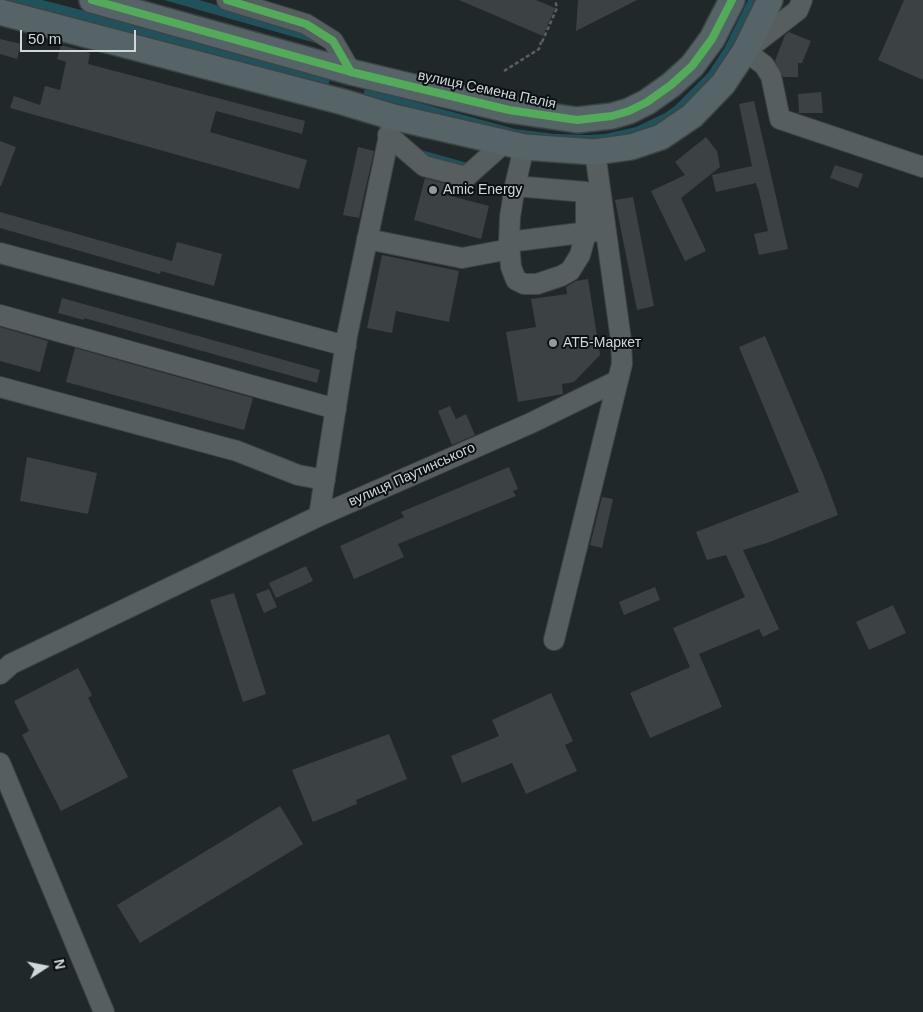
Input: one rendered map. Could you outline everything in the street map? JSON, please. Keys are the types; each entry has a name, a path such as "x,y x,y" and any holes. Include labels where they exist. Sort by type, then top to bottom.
{"main road":[{"name":"вулиця Семена Палія","path":"92,0 351,72 509,110 577,120 612,116 629,111 671,86 692,66 712,39 732,0"},
{"path":"0,12 343,102 390,126 514,145 595,152 631,147 661,136 692,116 724,84 746,51 770,0"},
{"path":"343,102 351,72"}],"street":[{"path":"226,0 306,24 333,41 351,72"},
{"path":"802,0 798,10 746,51 764,65 770,76 780,119 923,167"},
{"path":"390,126 424,166 466,177 514,145"},
{"path":"319,516 346,346 390,126"},
{"path":"514,145 515,186 510,217 509,245 511,267 516,280 524,284 537,284 561,276 570,270 580,255 586,233 586,192 515,186"},
{"path":"554,640 622,364 621,340 595,152"},
{"path":"367,239 462,258 509,245 606,230"},
{"path":"0,252 346,346"},
{"path":"0,315 336,409"},
{"name":"вулиця Паутинського","path":"0,674 11,664 319,516 531,423 618,381"},
{"path":"0,387 237,451 298,474 324,480"},
{"path":"0,763 104,1012"}],"path":[{"path":"504,71 539,50 557,8 555,0"}],"shaded area":[{"path":"0,0 42,0 330,78 327,92"},
{"path":"164,0 199,0 296,28 316,39 319,44"},
{"path":"748,0 759,0 733,52 695,101 640,137 552,144 362,102 365,88 515,129 555,134 605,134 636,127 675,106 708,73 725,47"},
{"path":"421,150 471,164 463,168 427,159 421,153"}],"building":[{"path":"459,0 536,0 555,8 543,36"},
{"path":"578,0 637,0 576,31"},
{"path":"904,0 923,0 923,80 878,60"},
{"path":"789,32 811,41 802,63 798,63 798,77 783,77 775,61 785,35"},
{"path":"0,39 21,44 17,59 0,54"},
{"path":"61,45 90,53 88,64 305,121 302,134 216,111 210,132 307,160 299,189 10,108 14,96 40,105 45,86 60,90 66,62 57,59"},
{"path":"821,92 823,113 799,113 798,94"},
{"path":"754,101 788,249 759,255 754,234 768,231 756,183 716,192 712,175 752,166 739,104"},
{"path":"706,137 717,151 720,167 681,198 706,251 685,261 651,191 685,175 675,162"},
{"path":"0,141 16,147 1,186 0,186"},
{"path":"358,147 374,151 359,218 343,215"},
{"path":"835,165 863,174 858,188 830,178"},
{"path":"425,178 446,184 443,194 489,206 481,239 414,220"},
{"path":"633,197 654,306 637,310 615,200"},
{"path":"0,212 172,261 177,242 222,254 214,286 161,271 160,274 0,228"},
{"path":"382,255 459,271 449,322 396,311 392,333 367,328"},
{"name":"АТБ-Маркет","path":"588,279 600,355 574,382 562,384 563,394 518,402 506,332 536,327 531,299 567,294 566,287 576,281"},
{"path":"62,298 320,370 317,383 84,318 84,320 58,313"},
{"path":"0,327 48,341 40,372 0,361"},
{"path":"765,336 823,474 838,515 767,543 743,550 779,629 763,637 759,629 699,654 722,707 650,738 630,693 690,667 673,628 745,597 726,555 707,560 696,532 799,492 739,347"},
{"path":"75,348 253,398 244,430 66,382"},
{"path":"450,406 456,419 466,414 475,435 452,445 438,411"},
{"path":"27,457 97,473 88,514 20,501"},
{"path":"509,467 518,489 513,491 516,496 398,544 404,557 354,579 340,546 404,517 401,512"},
{"path":"602,497 613,499 602,548 590,545"},
{"path":"306,566 313,581 276,598 269,583"},
{"path":"655,587 660,600 624,615 619,602"},
{"path":"269,589 277,607 264,613 256,594"},
{"path":"234,593 266,694 243,702 210,600"},
{"path":"893,605 906,633 869,650 856,622"},
{"path":"78,668 92,695 88,698 128,777 61,811 22,735 29,731 14,701"},
{"path":"551,693 573,741 565,745 577,771 526,794 512,763 462,783 451,756 499,736 492,720"},
{"path":"389,734 407,779 356,800 357,804 313,822 292,770"},
{"path":"280,806 303,844 140,943 117,905"}],"cycle path":[{"path":"92,0 351,72 509,110 577,120 612,116 629,111 647,102 671,85 692,66 712,39 732,0"},
{"path":"227,0 306,24 333,41 351,72"}],"place":[{"name":"Amic Energy","path":"433,190"},
{"name":"АТБ-Маркет","path":"553,343"}]}
